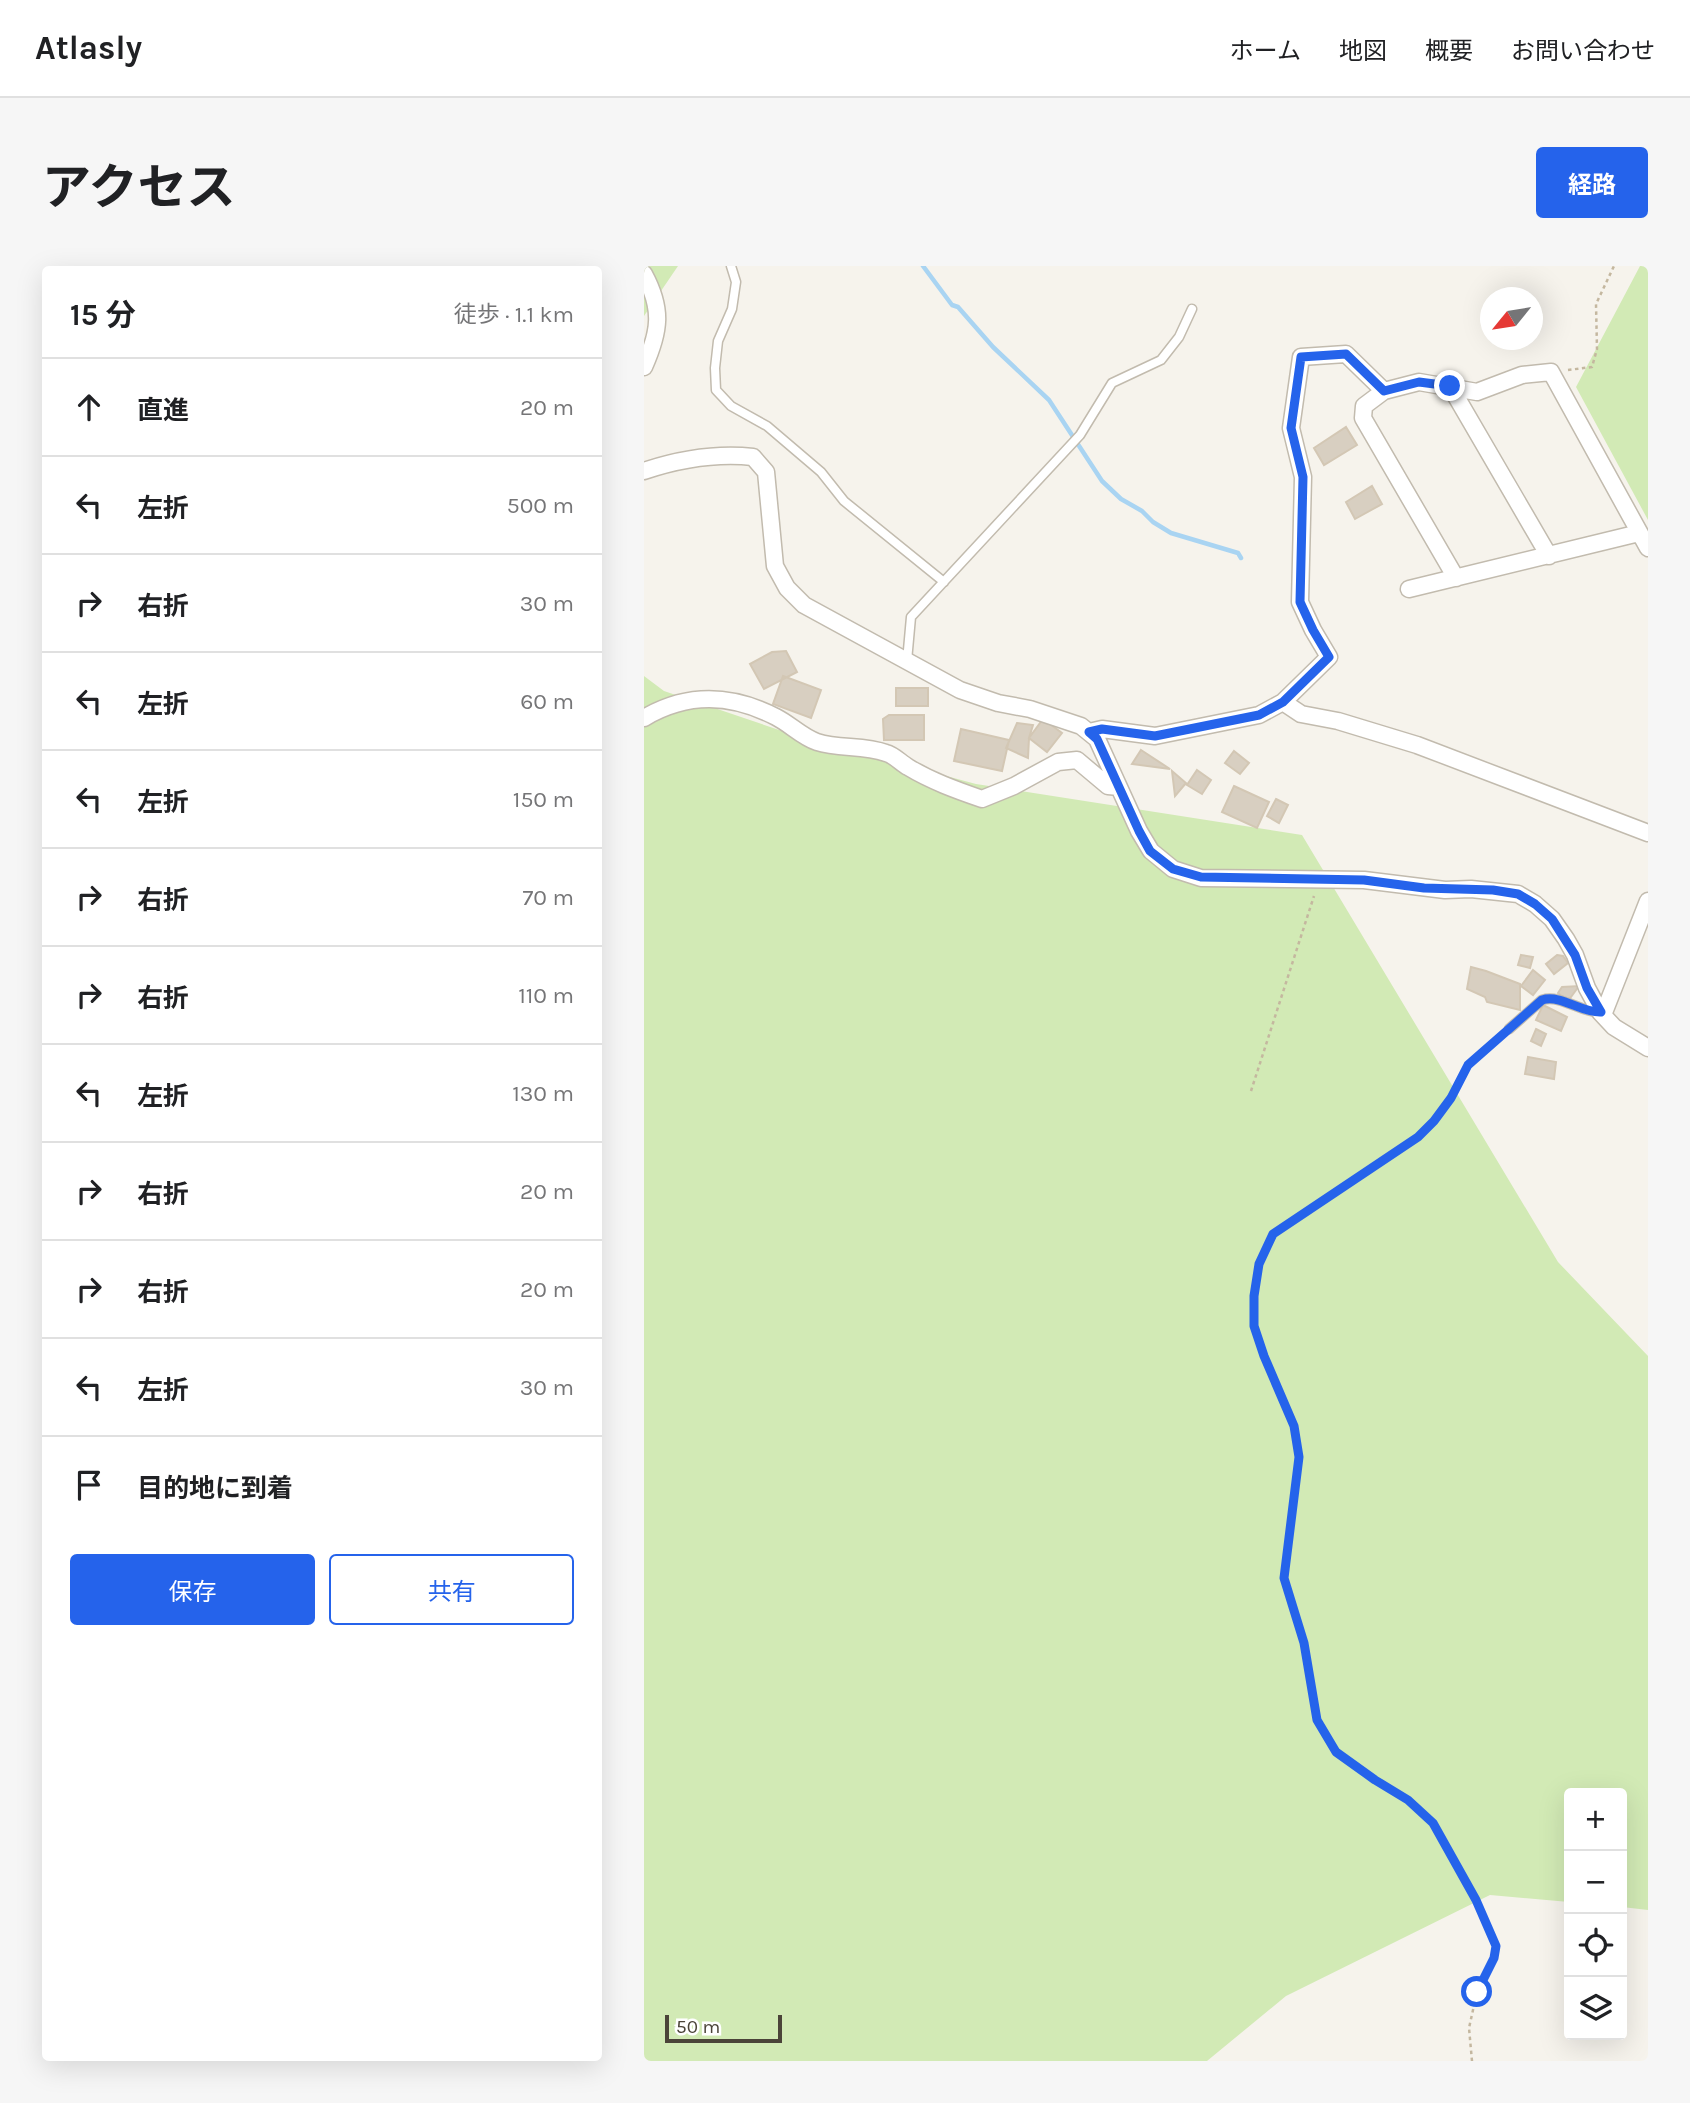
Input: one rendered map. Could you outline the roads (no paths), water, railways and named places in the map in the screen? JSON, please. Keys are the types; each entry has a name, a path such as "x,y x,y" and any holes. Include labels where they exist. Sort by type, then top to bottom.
{"street":[{"path":"644,274 652,289 657,309 656,342 644,367"},
{"path":"1089,732 1102,729 1155,736 1259,715 1283,702 1329,657 1300,602 1303,477 1291,428 1301,357 1346,354 1384,391"},
{"path":"1456,578 1363,418 1364,406 1384,391 1419,382 1477,392 1522,375 1551,372 1648,548"},
{"path":"1450,386 1549,556"},
{"path":"644,471 672,461 729,455 752,457 766,472 775,566 788,588 804,605 960,690 1081,726 1097,739 1150,851 1173,869 1201,877 1364,880 1424,888 1493,890 1518,894 1552,919 1575,955 1587,988 1602,1013 1614,1027 1648,1048"},
{"path":"1409,589 1639,533"},
{"path":"644,718 662,707 685,700 723,699 748,704 778,718 814,741 887,753 944,785 982,799 1058,762 1077,760 1108,786 1119,788"},
{"path":"1283,702 1301,713 1417,745 1648,833"},
{"path":"1602,1013 1648,901"}],"lane":[{"path":"731,266 736,282 732,309 718,341 716,390 731,406 767,426 821,472 844,501 944,582"},
{"path":"907,661 911,617 1080,435 1112,383 1161,360 1179,337 1192,309"},
{"path":"1509,1029 1547,998 1602,1013"}],"waterway":[{"path":"923,266 952,305 958,307 993,347 1049,400 1102,481 1121,499 1171,533 1238,553 1241,558"}]}
